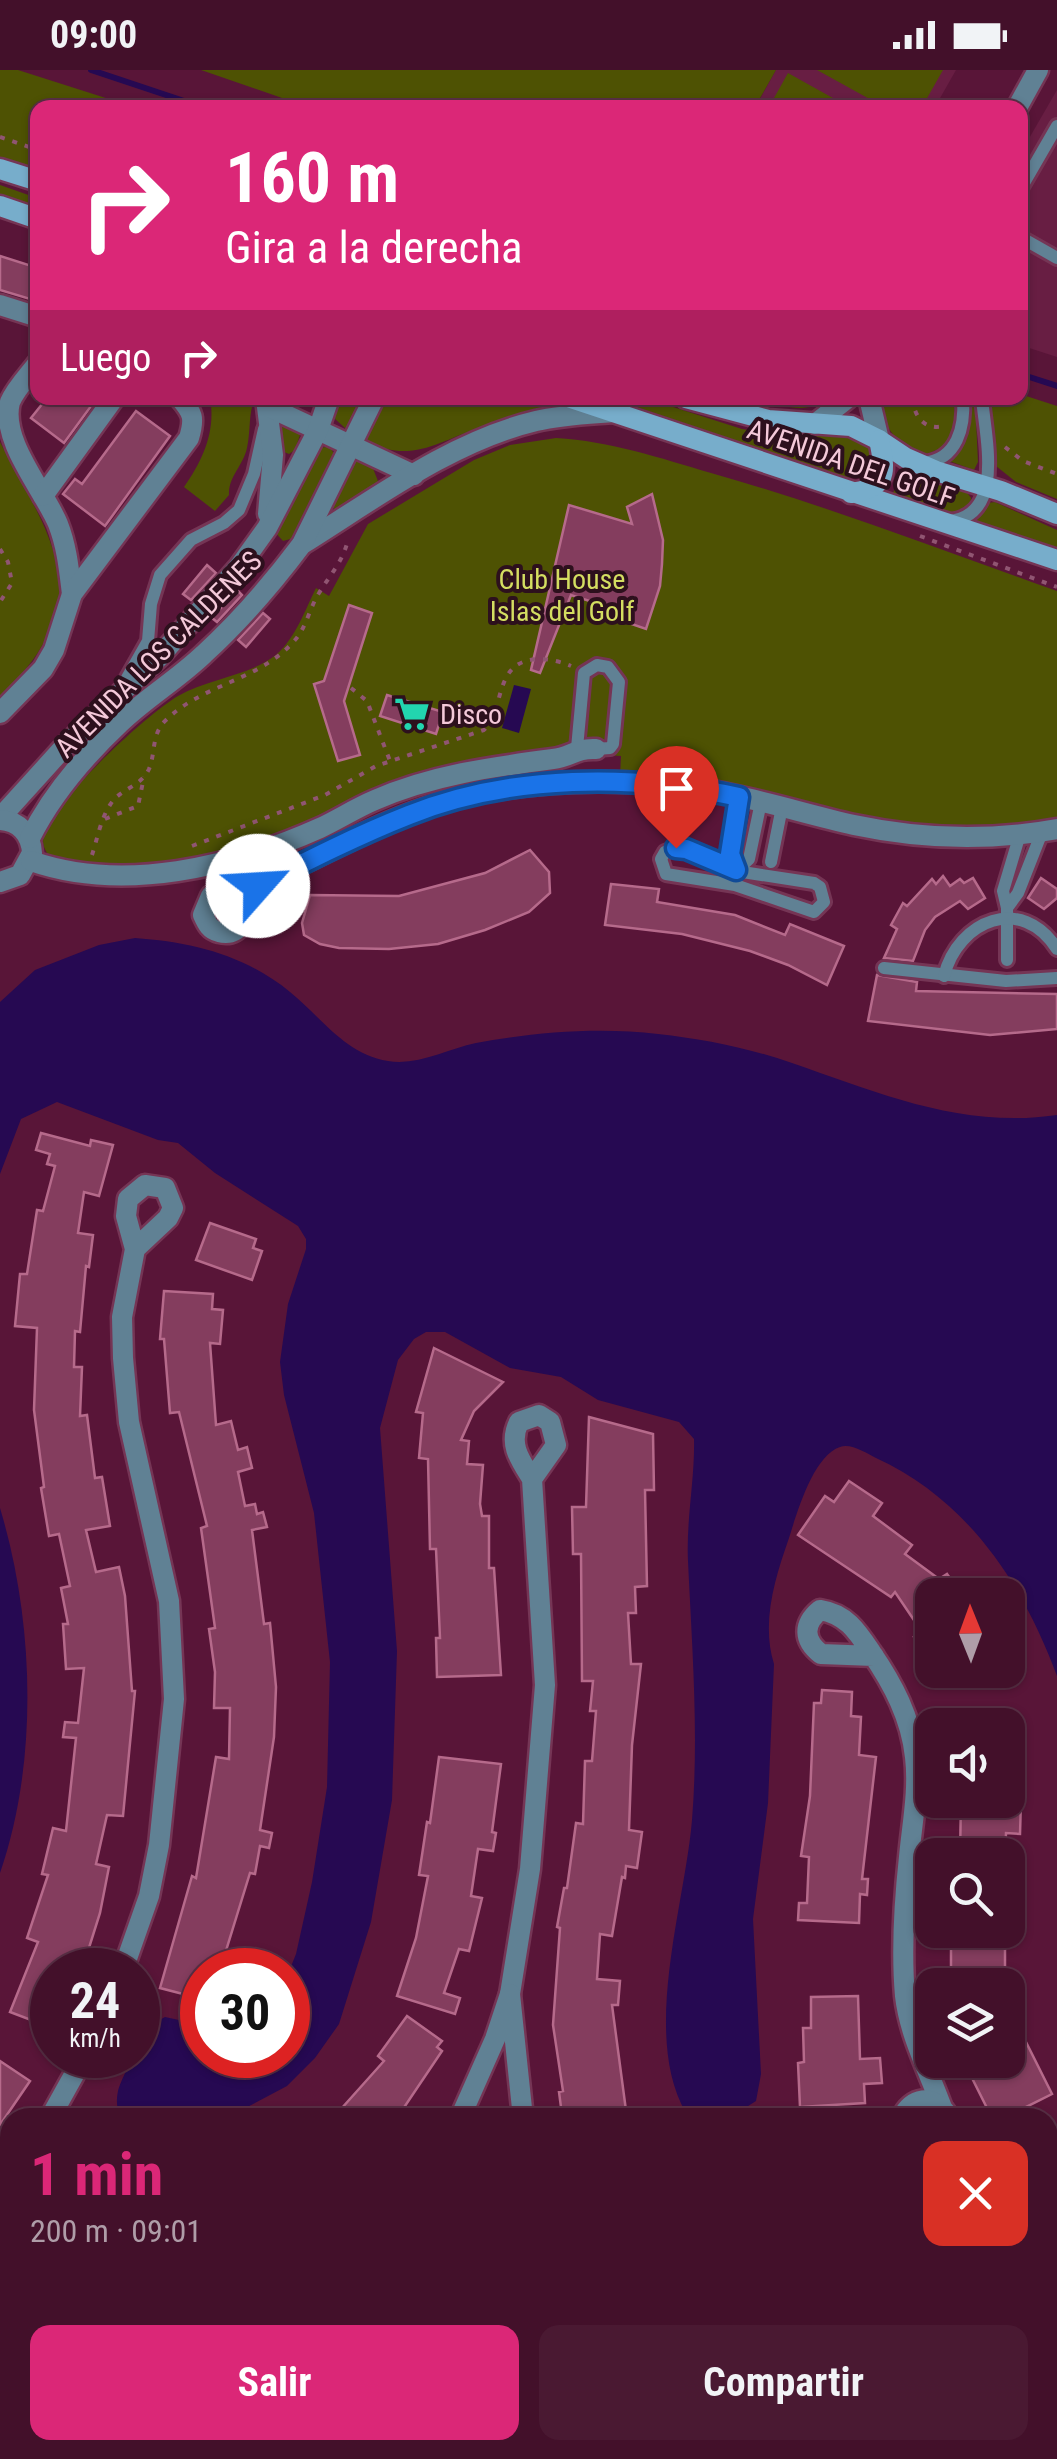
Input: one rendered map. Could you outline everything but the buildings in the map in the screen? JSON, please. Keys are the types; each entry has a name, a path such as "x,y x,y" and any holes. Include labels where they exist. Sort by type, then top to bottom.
{"street":[{"path":"1021,100 1038,70"},
{"path":"0,169 30,178"},
{"path":"0,206 30,215"},
{"path":"0,305 30,314"},
{"path":"30,373 10,402 10,433 26,473 57,522 67,554 72,594"},
{"path":"43,496 109,405"},
{"path":"0,713 43,669 54,650 72,594 189,438 194,418 187,405"},
{"path":"267,405 273,455 267,528"},
{"path":"272,405 414,475"},
{"name":"AVENIDA LOS CALDENES","path":"0,819 66,745 159,657 218,592 267,528 318,430 327,405"},
{"name":"AVENIDA LOS CALDENES","path":"30,838 42,812 120,723 202,656 245,614 302,544 370,405"},
{"name":"AVENIDA DEL GOLF","path":"592,405 1057,560"},
{"name":"AVENIDA DEL GOLF","path":"712,405 768,420 851,426 918,463 1057,514"},
{"path":"814,424 839,405"},
{"path":"848,493 870,490 880,481 885,466 872,405"},
{"path":"302,544 414,475 491,436 534,421 613,412"},
{"path":"31,860 85,874 142,874 229,860 288,841 376,799 462,772 559,758 586,748"},
{"path":"258,886 410,814 486,792 560,784 692,788 856,825 918,834 1020,834 1050,830"},
{"path":"0,819 17,824 30,838 31,860 20,875 1,883"},
{"path":"131,1948 149,1896 159,1845 174,1698 169,1601 130,1422 123,1358 122,1317 135,1250"},
{"path":"464,2108 510,1994 530,1869 545,1685 532,1480"},
{"path":"874,1656 897,1693 915,1757 916,1791 904,1910 906,1998 915,2036"},
{"path":"510,1994 522,2108"},
{"path":"56,2108 72,2078"},
{"path":"905,2108 916,2078"},
{"path":"931,2078 943,2108"},
{"path":"913,2108 928,2100 940,2108"}],"lane":[{"path":"1028,176 1057,126"},
{"path":"1028,242 1057,258"},
{"path":"115,698 148,641 154,588 160,575 191,540 232,518 248,493 266,405"},
{"path":"918,463 934,462 953,448 964,422 963,405"},
{"path":"935,521 954,521 966,516 986,493 982,405"},
{"path":"597,665 608,667 619,682 610,748 586,748 584,673 597,665"},
{"path":"736,878 730,854 739,797"},
{"path":"736,878 749,859 772,804"},
{"path":"772,804 772,862"},
{"path":"944,976 949,956 961,940 975,927 1007,914 1050,830"},
{"path":"1006,960 1003,891 1020,834"},
{"path":"736,878 686,849 664,852 661,859 662,869 678,878 736,878 814,884 823,893 824,902 814,912 736,878"},
{"path":"1007,914 1034,924 1057,948"},
{"path":"884,968 1006,981 1057,978"}],"path":[{"path":"0,137 30,147"},
{"path":"105,819 138,806 156,731 165,721 205,691 263,668 300,636 318,594 343,557 351,526"},
{"path":"916,533 924,540 1057,587"},
{"path":"0,549 8,562 12,583 0,602"},
{"path":"184,850 325,795 390,761 484,730 491,722 506,677 528,661 552,659 584,673"},
{"path":"352,688 368,701 390,761"},
{"path":"85,874 111,802 144,777"}],"shaded area":[{"path":"776,70 956,70 939,100 759,100"},
{"path":"1057,90 1057,357 1028,348 1028,140"},
{"path":"514,685 531,689 519,733 502,728"},
{"path":"135,938 177,943 236,960 273,979 347,1043 388,1061 421,1059 476,1043 521,1036 636,1032 743,1049 954,1113 1022,1118 1057,1115 1057,1676 1025,1606 1025,1578 1009,1578 965,1521 909,1476 854,1447 844,1446 830,1452 807,1486 775,1585 769,1617 774,1664 768,1803 753,1919 761,2074 756,2101 745,2108 684,2108 673,2082 667,2046 670,1969 694,1787 688,1546 694,1439 679,1422 598,1400 561,1377 510,1368 445,1332 426,1332 414,1339 398,1360 380,1428 397,1651 392,1800 371,1922 339,2024 310,2063 310,1948 297,1948 327,1787 330,1662 314,1513 284,1395 280,1362 288,1304 306,1239 298,1226 215,1173 178,1143 158,1140 57,1102 21,1119 0,1174 0,1002 35,970 99,945"},
{"path":"0,1508 20,1597 27,1690 21,1784 0,1873"},
{"path":"165,2017 180,2020 180,2078 295,2078 245,2108 118,2108 117,2095 123,2078 160,2078 160,2020"}],"green space":[{"path":"0,70 18,70 112,100 30,100 30,170 0,159"},
{"path":"201,70 776,70 759,100 288,100"},
{"path":"817,70 943,70 926,100 871,100"},
{"path":"788,73 836,100 773,100"},
{"path":"0,185 30,196 30,207 0,196"},
{"path":"1028,397 1057,406 1057,499 1016,482 996,466 987,405 1028,405"},
{"path":"211,405 253,405 245,454 229,495 215,511 184,487 206,445"},
{"path":"337,405 362,405 352,424 345,428 333,417"},
{"path":"376,405 541,405 555,410 487,425 409,451 382,447 367,440 364,432"},
{"path":"631,405 667,405 761,432 835,431 863,439 875,457 874,467 861,478 843,477"},
{"path":"883,405 955,405 954,436 946,446 927,454 893,435"},
{"path":"966,405 975,405 978,462 974,470 949,461 962,439"},
{"path":"289,424 300,435 295,450 289,454 284,452 279,439 282,425"},
{"name":"Club House Islas del Golf","path":"556,438 635,451 755,486 1057,591 1057,820 1010,826 928,827 620,776 621,756 557,752 282,836 149,869 53,861 43,844 48,826 79,785 123,740 178,696 277,654 295,631 316,588 329,596 368,524 474,460 510,445"},
{"path":"0,442 51,542 58,572 58,601 50,631 31,662 0,697"},
{"path":"330,447 336,457 294,538 283,541 275,532 319,448"},
{"path":"358,457 370,461 378,481 338,511 333,508 334,502 351,461"},
{"path":"904,470 966,491 971,498 970,506 951,513 890,499"},
{"path":"995,502 1057,530 1057,550 972,522 988,503"}],"waterway":[{"path":"91,70 181,100"},
{"path":"1028,377 1057,386"}],"place":[{"name":"Disco","path":"412,714"}],"route":[{"path":"258,886 410,814 486,792 544,784 658,784 739,797 730,854 736,870 676,848"}]}
